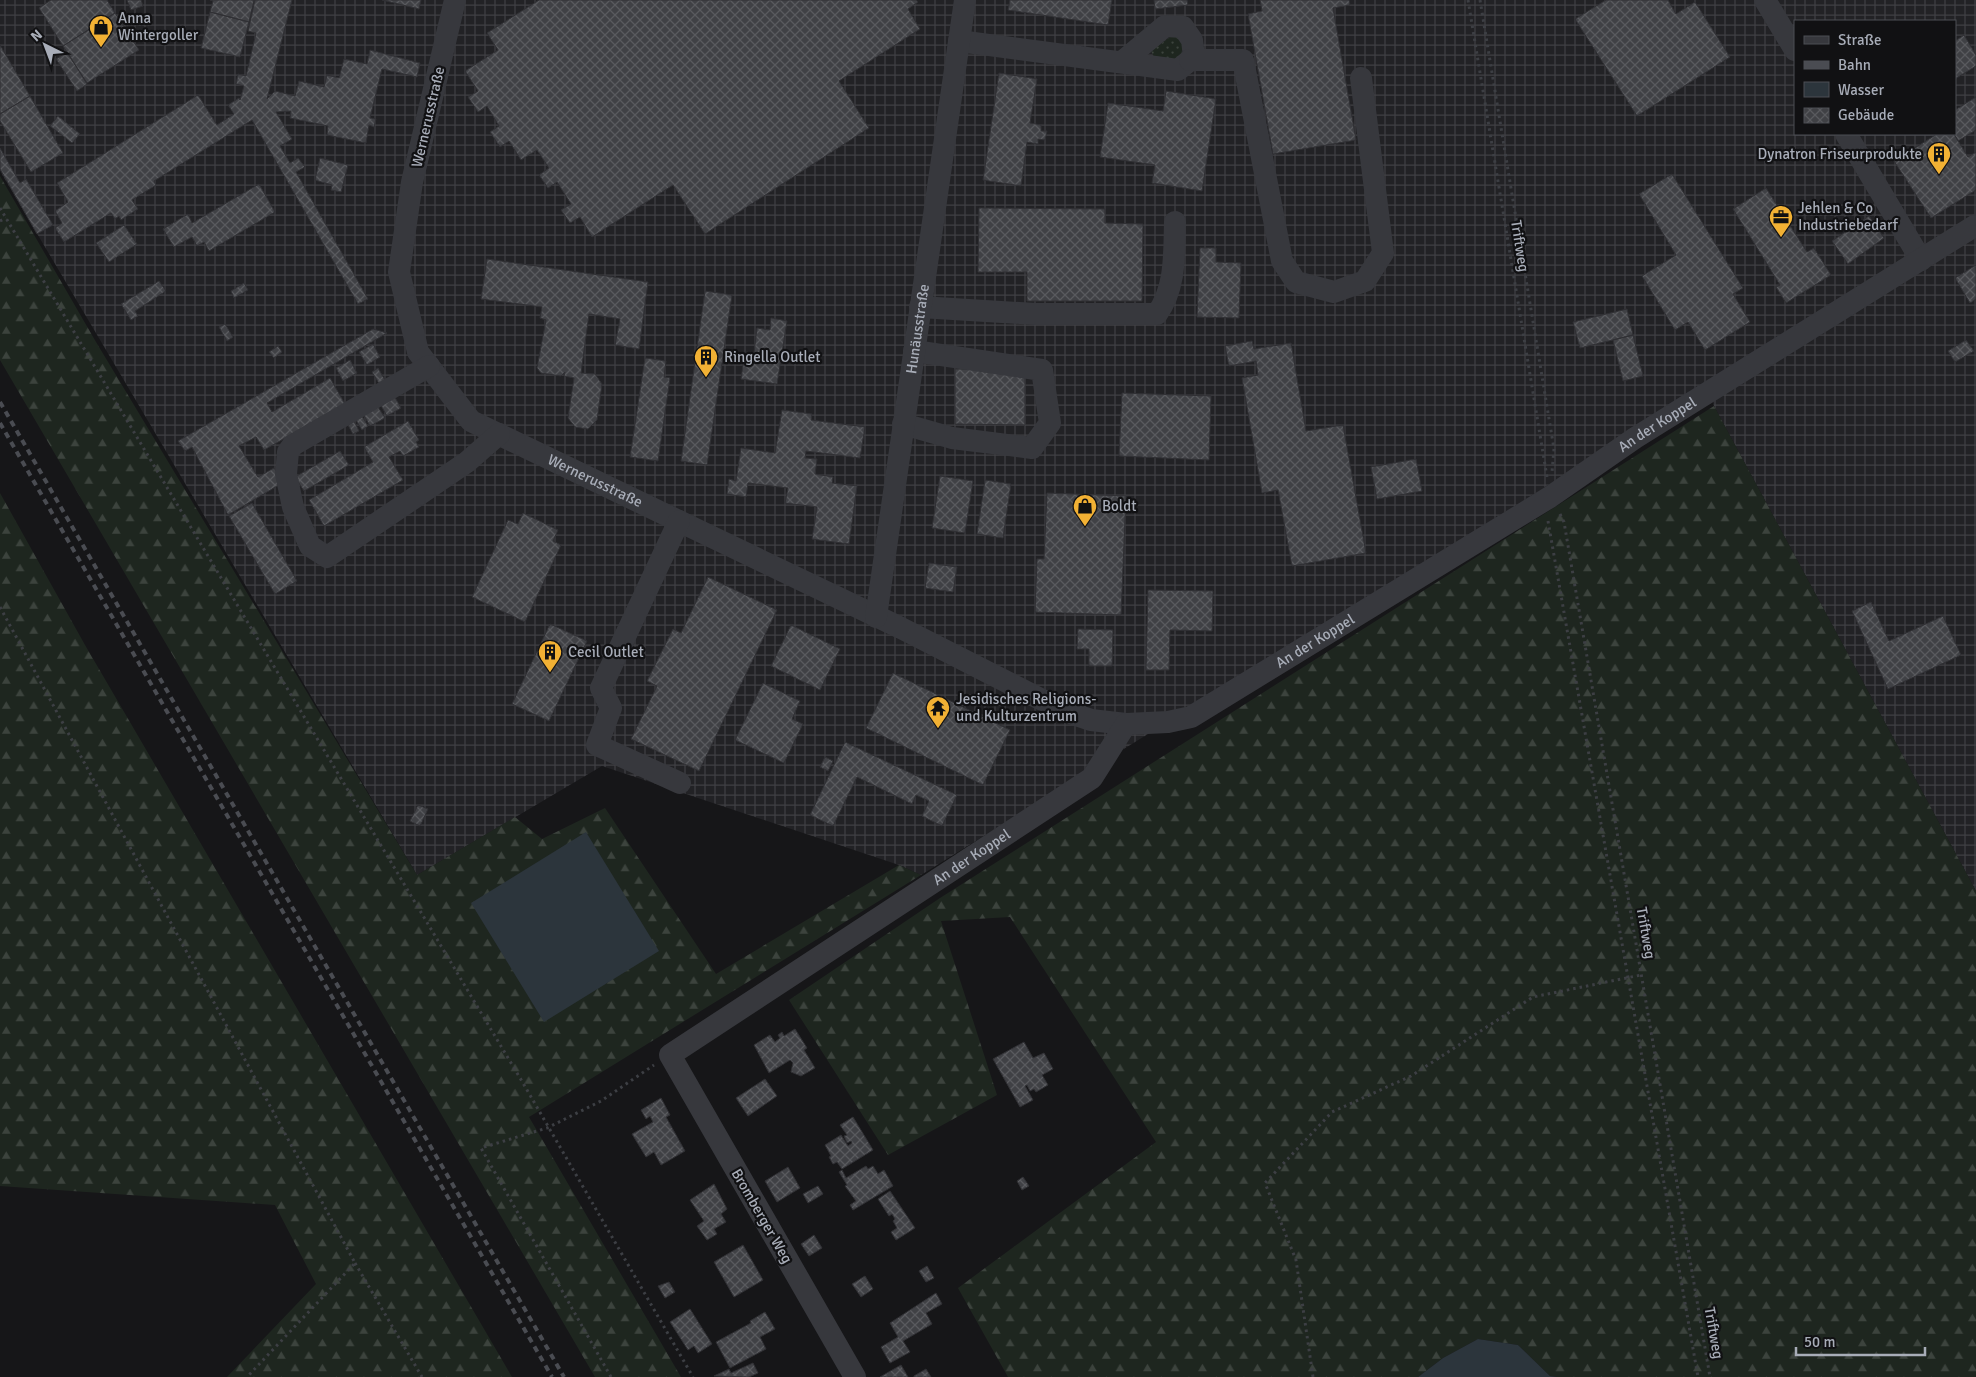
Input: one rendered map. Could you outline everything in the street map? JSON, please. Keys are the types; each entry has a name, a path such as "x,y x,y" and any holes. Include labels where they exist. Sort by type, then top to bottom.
{"street":[{"name":"Wernerusstraße","path":"455,0 412,182 399,272 418,352 472,420 1062,710 1091,720 1126,724"},
{"name":"Hunäusstraße","path":"876,617 964,0"},
{"path":"1765,0 1794,48"},
{"path":"959,41 1178,70 1194,57 1192,40 1182,27 1165,26 1122,62"},
{"path":"1190,60 1244,60 1282,261 1296,282 1334,292 1365,281 1383,253 1361,78"},
{"path":"1847,135 1921,260"},
{"path":"920,308 1036,314 1157,314 1165,303 1172,278 1175,222"},
{"name":"An der Koppel","path":"670,1055 1092,778 1126,724 1168,722 1190,717 1550,497 1635,438 1976,225"},
{"path":"903,424 952,438 1032,448 1050,423 1042,370 914,351"},
{"path":"429,366 293,445 288,452 286,474 292,507 310,546 327,557 467,462 499,434"},
{"path":"679,521 601,688 611,708 597,745 680,783"},
{"name":"Bromberger Weg","path":"670,1055 855,1377"}],"path":[{"name":"Triftweg","path":"1468,0 1550,497 1564,522 1710,1377"},
{"name":"Triftweg","path":"1480,0 1554,450 1548,527 1698,1377"},
{"path":"0,208 693,1377"},
{"path":"0,221 6,218"},
{"path":"0,607 355,1264 422,1377"},
{"path":"1313,1377 1296,1260 1265,1184 1332,1112 1411,1076 1533,997 1641,975"},
{"path":"611,1377 481,1148 547,1128 601,1101 670,1055"},
{"path":"247,1377 355,1264"}],"shaded area":[{"path":"0,0 1976,0 1976,891 1714,406 1708,386 921,875 899,865 602,766 417,875 0,171"}],"green space":[{"path":"1170,37 1177,37 1183,43 1181,56 1172,60 1154,57 1151,51"},
{"path":"0,176 96,342 417,875 515,817 542,839 605,808 716,974 899,865 921,875 529,1117 681,1377 595,1377 0,360"},
{"path":"1714,406 1976,891 1976,1377 1557,1377 1550,1376 1518,1345 1478,1339 1443,1358 1418,1377 1008,1377 958,1288 1156,1142 1010,917 941,921 997,1095 888,1155 789,1000 940,898"},
{"path":"0,493 85,645 512,1377 227,1377 316,1284 275,1205 0,1186"}],"water":[{"path":"586,832 659,951 544,1022 471,903"},
{"path":"1478,1339 1518,1345 1550,1376 1557,1377 1418,1377 1443,1358"}],"building":[{"path":"51,0 107,0 115,13 63,46 39,8"},
{"path":"127,0 141,0 143,6 131,10"},
{"path":"210,0 254,0 249,22 210,12 213,1"},
{"path":"255,0 292,0 267,99 275,91 295,96 299,81 324,87 327,75 339,78 344,59 367,64 370,50 420,63 417,77 382,69 370,118 376,119 374,127 369,125 366,143 327,135 328,126 290,118 291,111 276,112 292,139 280,146 290,163 298,158 305,167 296,172 368,299 358,304 252,120 154,181 156,185 132,200 138,209 121,220 119,216 115,219 111,213 64,242 55,228 62,223 55,211 68,202 57,183 198,95 217,125 234,114 228,105 239,98 240,100 244,86 236,84 238,74 246,76 256,33 248,31"},
{"path":"382,0 421,0 419,9"},
{"path":"539,0 916,0 918,2 908,9 920,29 839,81 869,128 705,234 673,185 592,237 580,217 570,223 561,210 571,204 557,182 548,188 539,175 549,168 537,150 521,160 509,141 500,147 490,132 499,126 487,106 478,112 468,97 478,91 465,71 498,50 487,33"},
{"path":"1010,0 1112,0 1108,25 1008,10"},
{"path":"1154,0 1187,0 1188,5 1155,9"},
{"path":"1260,0 1349,0 1350,5 1333,8 1356,140 1273,154 1248,14 1262,11"},
{"path":"1606,0 1668,0 1676,14 1695,2 1730,57 1637,116 1575,19"},
{"path":"210,12 249,22 240,57 201,48"},
{"name":"Anna Wintergoller","path":"115,13 139,50 87,83 63,46"},
{"path":"1964,35 1976,55 1976,66 1956,78 1956,40"},
{"path":"0,45 30,96 0,114"},
{"path":"67,52 87,84 77,91 56,59"},
{"path":"999,73 1037,79 1030,123 1041,125 1041,131 1047,131 1045,140 1038,139 1038,144 1027,142 1021,186 983,180"},
{"path":"1166,91 1216,99 1202,191 1152,183 1155,165 1100,157 1108,103 1163,111"},
{"path":"30,96 63,153 31,172 0,121 0,114"},
{"path":"1976,97 1976,130 1958,141 1955,135 1956,109"},
{"path":"58,116 80,134 72,143 50,126"},
{"name":"Dynatron Friseurprodukte","path":"1935,135 1955,135 1968,157 1976,152 1976,190 1931,218 1894,161"},
{"path":"0,148 20,183 26,179 53,225 37,234 0,169"},
{"path":"320,158 348,165 341,192 331,190 332,185 315,180"},
{"path":"1672,174 1743,288 1733,294 1750,322 1705,350 1688,322 1675,330 1642,276 1676,255 1639,194"},
{"path":"259,184 275,212 209,251 204,242 197,246 192,237 174,247 163,229 188,214 192,223"},
{"path":"1766,188 1807,252 1814,248 1831,275 1786,303 1776,287 1780,285 1733,209"},
{"path":"979,208 1105,209 1105,223 1143,224 1142,301 1027,301 1027,272 978,272"},
{"path":"1869,216 1884,238 1848,264 1832,241"},
{"path":"124,225 137,244 109,262 96,243"},
{"path":"1200,248 1216,248 1216,262 1241,263 1239,318 1197,317"},
{"path":"487,259 648,282 639,349 615,345 620,319 589,314 581,373 595,374 602,384 597,420 588,429 575,427 568,418 574,378 564,376 565,372 561,376 541,373 537,368 546,320 540,318 542,307 481,299"},
{"path":"1976,265 1976,299 1970,303 1955,278"},
{"path":"159,281 166,291 135,311 138,316 131,320 121,304"},
{"path":"244,283 248,290 234,298 231,291"},
{"name":"Ringella Outlet","path":"705,291 732,295 707,465 681,461"},
{"path":"1627,309 1633,335 1580,348 1573,322"},
{"path":"771,318 787,321 777,384 741,379 745,352 754,353 757,328 770,330"},
{"path":"225,324 233,337 227,341 219,327"},
{"path":"373,329 387,333 267,403 272,412 330,378 345,404 264,450 256,437 239,446 258,477 274,468 284,482 228,515 192,447 185,451 178,441"},
{"path":"1633,335 1643,376 1623,381 1613,340"},
{"path":"1966,340 1974,351 1955,362 1948,351"},
{"path":"1252,341 1254,349 1291,343 1306,431 1343,425 1366,553 1292,566 1278,490 1262,493 1242,378 1258,375 1256,361 1229,366 1225,346"},
{"path":"373,344 380,357 367,365 359,352"},
{"path":"278,346 282,352 274,358 269,352"},
{"path":"645,358 666,361 664,377 670,378 658,461 630,457"},
{"path":"350,360 357,373 343,381 336,368"},
{"path":"378,368 386,382 380,385 372,372"},
{"path":"955,369 1025,370 1025,425 955,424"},
{"path":"1122,393 1211,396 1209,460 1119,456"},
{"path":"393,394 401,408 387,416 379,402"},
{"path":"376,404 385,418 370,426 362,412"},
{"path":"782,410 812,414 811,420 865,427 860,458 806,451 805,458 817,459 815,474 833,477 832,483 857,486 849,544 812,539 817,507 785,503 788,488 748,483 746,497 727,494 729,479 736,481 741,448 775,453"},
{"path":"360,413 368,426 362,430 354,417"},
{"path":"354,421 359,431 353,434 348,425"},
{"path":"408,421 419,440 416,442 419,447 403,456 400,451 389,457 403,480 324,526 309,500 373,462 364,447"},
{"path":"340,451 349,465 304,491 295,477"},
{"path":"1416,459 1422,491 1377,499 1371,467"},
{"path":"940,476 973,481 965,533 932,528"},
{"path":"985,480 1011,484 1003,538 977,534"},
{"name":"Boldt","path":"1047,493 1126,496 1121,615 1035,612 1037,559 1044,559"},
{"path":"252,503 297,581 275,594 229,516"},
{"path":"523,513 558,530 553,541 561,545 525,622 472,597 508,520 518,524"},
{"path":"929,563 957,567 953,592 925,588"},
{"path":"708,577 777,610 699,771 631,739 657,686 647,681 673,629 681,633"},
{"path":"1148,590 1213,591 1212,631 1170,630 1169,670 1146,670"},
{"path":"1871,602 1889,641 1943,616 1961,655 1888,689 1852,611"},
{"name":"Cecil Outlet","path":"550,624 587,641 549,721 512,704"},
{"path":"791,625 840,649 820,690 771,666"},
{"path":"1078,629 1113,630 1112,666 1089,666 1089,649 1077,649"},
{"name":"Jesidisches Religions- und Kulturzentrum","path":"893,673 1010,730 983,785 866,728"},
{"path":"763,683 800,701 792,719 803,724 784,763 735,740"},
{"path":"845,742 957,795 942,826 922,816 929,801 916,795 912,804 857,777 833,826 810,815"},
{"path":"825,757 833,761 828,771 820,767"},
{"path":"418,805 428,809 420,826 410,821"},
{"path":"795,1029 807,1048 804,1050 815,1068 801,1076 791,1072 793,1063 790,1060 769,1073 754,1045 770,1035 775,1042 780,1038 778,1035 782,1032 784,1036"},
{"path":"1024,1042 1033,1058 1044,1053 1053,1069 1042,1075 1048,1085 1036,1092 1034,1089 1030,1091 1027,1085 1025,1086 1033,1100 1020,1107 993,1059"},
{"path":"765,1079 777,1096 748,1116 736,1098"},
{"path":"661,1098 670,1115 666,1117 685,1151 661,1165 654,1152 646,1157 632,1134 653,1122 650,1116 646,1119 641,1110"},
{"path":"853,1117 873,1150 842,1169 837,1162 833,1164 825,1145 841,1135 848,1146 852,1143 851,1141 847,1143 844,1136 847,1135 840,1125"},
{"path":"866,1166 868,1169 873,1166 878,1174 884,1170 893,1186 853,1210 850,1205 856,1201 845,1186 847,1185 839,1172 842,1170 846,1178"},
{"path":"788,1167 800,1188 777,1202 765,1181"},
{"path":"1023,1177 1029,1186 1022,1190 1017,1181"},
{"path":"714,1184 727,1209 721,1214 726,1222 714,1229 717,1234 707,1240 697,1226 704,1221 690,1200"},
{"path":"818,1186 823,1194 808,1203 803,1194"},
{"path":"890,1191 915,1228 896,1240 891,1232 897,1228 893,1221 895,1219 892,1214 889,1216 878,1199"},
{"path":"814,1235 822,1248 809,1256 801,1244"},
{"path":"743,1245 763,1280 734,1297 714,1262"},
{"path":"927,1266 934,1278 926,1282 919,1271"},
{"path":"865,1276 873,1289 861,1297 852,1284"},
{"path":"669,1282 675,1292 665,1298 658,1286"},
{"path":"936,1293 942,1304 926,1313 932,1324 903,1341 910,1352 890,1363 881,1347 898,1337 890,1323"},
{"path":"690,1309 712,1344 698,1353 694,1346 688,1350 670,1322"},
{"path":"765,1312 775,1329 760,1337 766,1349 730,1368 716,1342 751,1323 750,1321"},
{"path":"753,1363 758,1373 749,1377 714,1376 729,1369 731,1373"},
{"path":"901,1365 908,1377 880,1377"},
{"path":"926,1369 931,1377 914,1377 914,1376"}],"railway":[{"path":"0,402 564,1377"},
{"path":"0,423 552,1377"}],"place":[{"name":"Anna Wintergoller","path":"101,48"},
{"name":"Dynatron Friseurprodukte","path":"1939,175"},
{"name":"Jehlen & Co Industriebedarf","path":"1781,238"},
{"name":"Ringella Outlet","path":"706,378"},
{"name":"Boldt","path":"1085,527"},
{"name":"Cecil Outlet","path":"550,673"},
{"name":"Jesidisches Religions- und Kulturzentrum","path":"938,729"}]}
